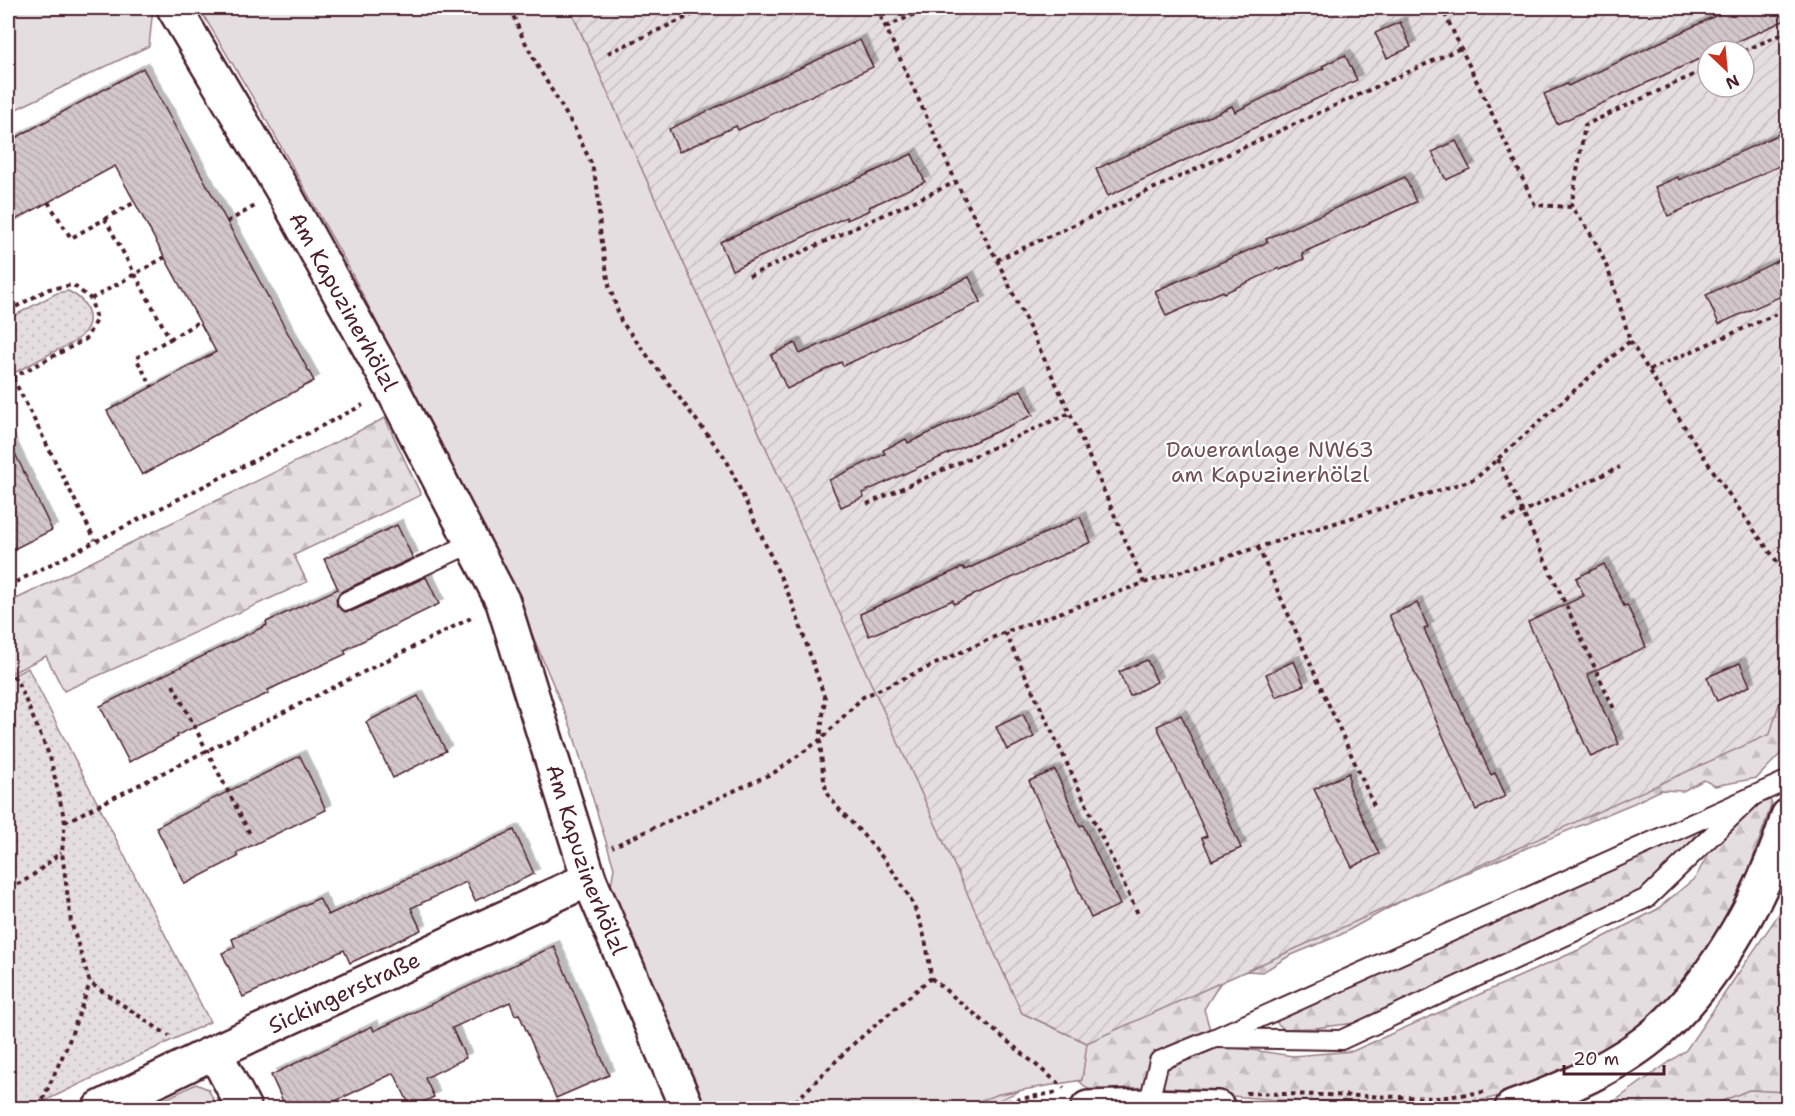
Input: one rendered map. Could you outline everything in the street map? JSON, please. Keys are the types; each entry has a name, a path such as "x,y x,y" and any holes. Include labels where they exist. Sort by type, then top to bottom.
{"street":[{"name":"Am Kapuzinerhölzl","path":"174,8 283,191 393,390 503,602 585,864 687,1108"},
{"path":"1503,1099 1556,1092 1614,1062 1660,1030 1705,982 1742,922 1778,849 1788,816"},
{"name":"Sickingerstraße","path":"100,1108 210,1055 585,864"},
{"path":"210,1055 244,1108"},
{"path":"1078,1100 1148,1106 1227,1101"}],"lane":[{"path":"346,601 472,543"},
{"path":"1148,1106 1159,1061 1215,1038 1788,780"},
{"path":"1215,1038 1341,1040 1647,898 1753,796"}],"path":[{"path":"510,8 533,58 575,129 592,165 598,190 600,230 609,285 621,321 726,459 792,602 825,698 820,740 826,793 904,885 919,916 929,952 931,978 1078,1100"},
{"path":"608,53 707,8"},
{"path":"877,8 956,182 997,260 1070,413 1144,583"},
{"path":"886,27 928,8"},
{"path":"1442,8 1535,206 1571,207 1585,223 1609,269 1630,341 1694,444 1759,539 1788,576"},
{"path":"1756,46 1788,31"},
{"path":"997,260 1461,48"},
{"path":"1571,207 1585,125 1696,74"},
{"path":"749,276 956,182"},
{"path":"48,202 71,237 135,202"},
{"path":"105,219 170,339"},
{"path":"91,299 165,257"},
{"path":"8,311 49,289 73,285 91,299 96,320 86,339 8,381"},
{"path":"1649,370 1788,309"},
{"path":"152,387 136,358 200,321"},
{"path":"585,864 609,849 775,772 820,740 863,697 1005,632 1144,583 1475,479 1630,341"},
{"path":"13,378 95,540"},
{"path":"8,586 393,390"},
{"path":"867,504 1070,413"},
{"path":"1498,459 1615,711"},
{"path":"1503,521 1620,467"},
{"path":"1258,547 1376,810"},
{"path":"65,822 503,602"},
{"path":"1005,632 1139,916"},
{"path":"8,668 19,685 50,757 65,822 62,852 71,922 90,983 68,1044 39,1108"},
{"path":"173,685 250,834"},
{"path":"8,887 15,886 37,872 62,852"},
{"path":"789,1108 851,1046 931,978"},
{"path":"90,983 169,1036 210,1055"},
{"path":"1227,1101 1503,1099"},
{"path":"981,1108 1004,1102 1078,1100"}],"green space":[{"path":"8,8 153,8 149,46 8,113"},
{"path":"199,8 570,8 1022,1013 1087,1043 1082,1080 999,1094 959,1108 692,1108 609,897 614,868 571,727 516,596 348,266 265,118"},
{"name":"Daueranlage NW63 am Kapuzinerhölzl","path":"570,8 1787,8 1788,674 1770,734 1087,1043 1022,1013 869,679"},
{"path":"68,291 86,306 89,319 84,332 71,344 8,376 8,319 57,293"},
{"path":"385,418 421,495 294,555 307,582 64,691 46,656 8,675 8,603"},
{"path":"1787,594 1787,747 1757,778 1715,786 1704,780 1683,791 1661,790 1405,899 1340,935 1289,956 1263,972 1247,971 1224,977 1204,1009 1211,1033 1223,1046 1293,1056 1353,1051 1583,948 1656,910 1695,878 1713,846 1762,788 1772,803 1736,908 1703,961 1665,1001 1622,1040 1536,1087 1475,1102 1277,1100 1199,1093 1124,1095 1088,1089 1078,1080 1037,1083 982,1108 902,1108"},
{"path":"28,668 210,1022 30,1108 8,1108 8,678"},
{"path":"1691,829 1695,835 1690,851 1649,887 1466,974 1356,1023 1284,1029 1277,1023 1282,1012"},
{"path":"1787,902 1787,1092 1749,1090 1705,1108 1605,1108 1686,1050"},
{"path":"196,1084 208,1089 218,1108 147,1108"},
{"path":"1749,1089 1787,1092 1787,1108 1705,1108"}],"building":[{"path":"1732,8 1788,8 1788,19 1743,39 1696,39 1696,60 1557,124 1544,94 1567,84 1568,86"},
{"path":"1400,22 1411,47 1387,58 1375,33"},
{"path":"860,40 873,67 738,130 736,126 679,152 669,129"},
{"path":"1345,55 1357,80 1108,196 1096,169 1232,106 1235,112 1324,68 1322,66"},
{"path":"143,68 314,381 142,475 107,411 216,352 115,166 8,224 8,142"},
{"path":"1788,130 1788,162 1668,216 1655,187 1678,177 1679,180"},
{"path":"1456,141 1470,169 1446,180 1432,152"},
{"path":"912,154 925,182 869,207 870,210 847,220 846,217 732,270 720,242"},
{"path":"1405,177 1416,202 1302,253 1304,259 1280,270 1279,268 1166,316 1155,291 1268,242 1266,239"},
{"path":"1788,256 1788,293 1719,324 1706,295"},
{"path":"969,277 981,302 843,366 841,362 787,389 771,355 795,343 800,354"},
{"path":"1021,390 1033,415 862,493 864,497 841,507 829,480 885,454 883,450 906,439 908,443"},
{"path":"8,439 52,530 8,552"},
{"path":"1080,517 1091,542 954,604 953,600 869,636 860,614 963,567 965,570"},
{"path":"397,525 413,558 342,591 336,599 337,606 345,612 352,611 426,577 439,604 344,650 346,654 268,690 269,693 177,735 178,737 129,762 100,706 267,625 266,622 338,589 324,559"},
{"path":"1604,564 1624,606 1627,605 1646,647 1587,674 1619,744 1591,757 1528,622 1584,596 1576,578"},
{"path":"1417,603 1428,627 1424,629 1491,775 1495,773 1506,796 1476,810 1389,615"},
{"path":"1147,660 1157,682 1130,696 1119,672"},
{"path":"1294,661 1304,685 1276,697 1266,674"},
{"path":"1740,663 1750,686 1717,701 1707,677"},
{"path":"418,696 446,751 393,778 366,722"},
{"path":"1023,714 1034,737 1007,750 996,727"},
{"path":"1181,715 1241,848 1212,861 1202,838 1207,836 1157,726"},
{"path":"300,756 326,810 236,853 238,857 185,884 156,827"},
{"path":"1055,770 1120,905 1091,918 1029,781"},
{"path":"1349,773 1349,788 1379,854 1352,867 1314,789"},
{"path":"514,830 534,874 475,901 466,882 411,908 421,930 350,963 344,950 243,997 222,953 235,947 232,939 319,898 328,915"},
{"path":"554,946 609,1075 556,1098 519,1014 515,1015 510,1002 452,1028 466,1058 425,1078 434,1097 411,1108 394,1073 321,1108 286,1108 271,1075 372,1026 374,1031"}]}
